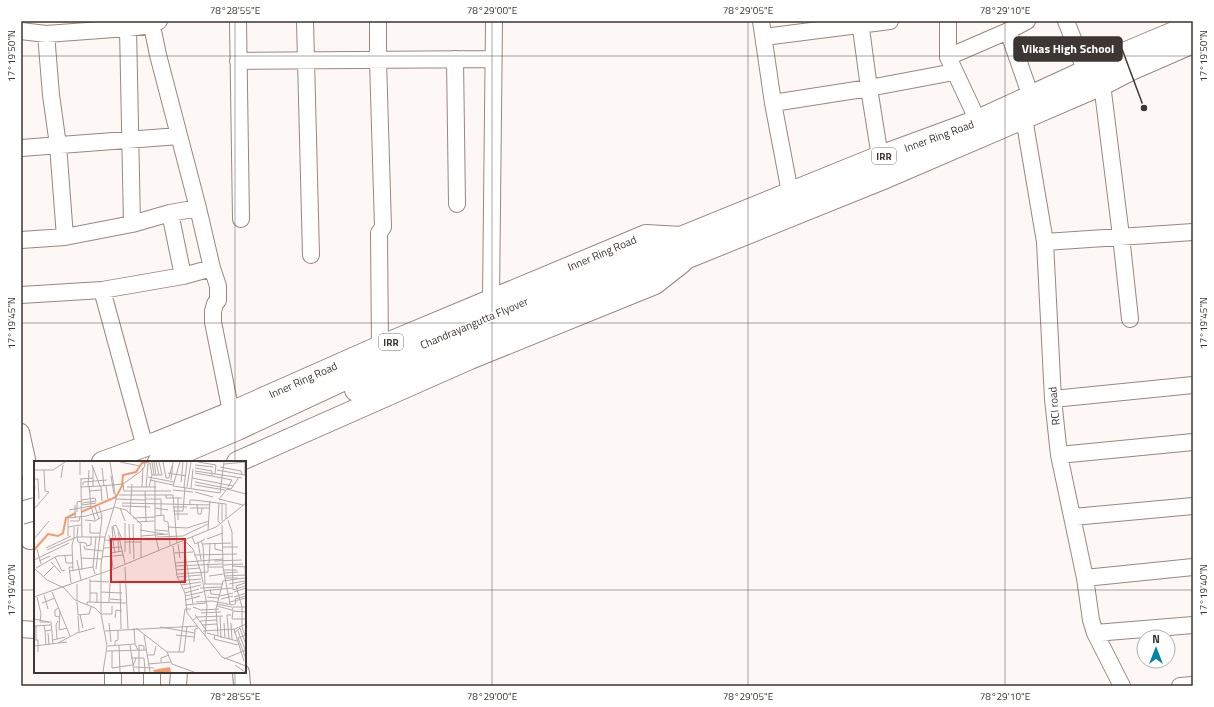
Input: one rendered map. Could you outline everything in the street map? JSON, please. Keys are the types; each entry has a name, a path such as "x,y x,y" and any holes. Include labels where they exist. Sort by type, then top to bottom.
{"highway":[{"name":"Inner Ring Road","path":"792,204 883,178 1024,118 1094,78 1124,54 1193,25"},
{"name":"Inner Ring Road","path":"686,247 792,204 880,157 978,121 1032,97 1094,78 1131,69 1193,42"},
{"name":"Chandrayangutta Flyover","path":"152,454 237,429 390,358 491,315 686,247"},
{"name":"Chandrayangutta Flyover","path":"198,461 334,399 655,259"},
{"path":"21,513 34,509"}],"main road":[{"name":"Inner Ring Road","path":"108,461 152,454 231,412 385,344 646,235 686,247 655,284 470,359 238,461"},
{"path":"21,504 28,534"}],"street":[{"path":"238,21 241,219"},
{"path":"305,21 311,255"},
{"path":"378,21 383,227 379,233 385,344"},
{"path":"491,300 494,21"},
{"path":"762,21 773,103 792,204"},
{"path":"764,38 861,23 890,21"},
{"path":"948,21 951,65 978,121"},
{"path":"773,103 868,88 951,65 1027,21"},
{"path":"1066,21 1094,78 1121,236 1130,319"},
{"path":"65,237 58,145 51,95 33,29 94,26 128,28 154,22 158,55 212,268 218,286 218,300 213,311 213,322 231,412"},
{"path":"861,23 868,88 880,157"},
{"path":"128,28 132,224"},
{"path":"1008,31 1032,97"},
{"path":"455,59 457,204"},
{"path":"238,61 493,59"},
{"name":"RCI road","path":"1024,118 1045,242 1053,399 1059,455 1085,578 1094,633 1122,686"},
{"path":"21,148 179,136"},
{"path":"21,240 65,237 132,224 170,213 198,208"},
{"path":"170,213 183,276"},
{"path":"1045,242 1193,232"},
{"path":"21,295 102,290 183,276 212,268"},
{"path":"102,290 152,454"},
{"path":"1053,399 1193,385"},
{"path":"21,432 30,488"},
{"path":"1059,455 1193,442"},
{"path":"1073,517 1193,506"},
{"path":"1085,578 1193,568"},
{"path":"1094,633 1193,626"},
{"path":"21,629 34,630"},
{"path":"113,673 113,686"},
{"path":"152,673 152,686"},
{"path":"178,673 178,686"},
{"path":"241,673 242,686"},
{"path":"1180,686 1193,685"}],"place":[{"name":"Vikas High School","path":"1144,108"}]}
